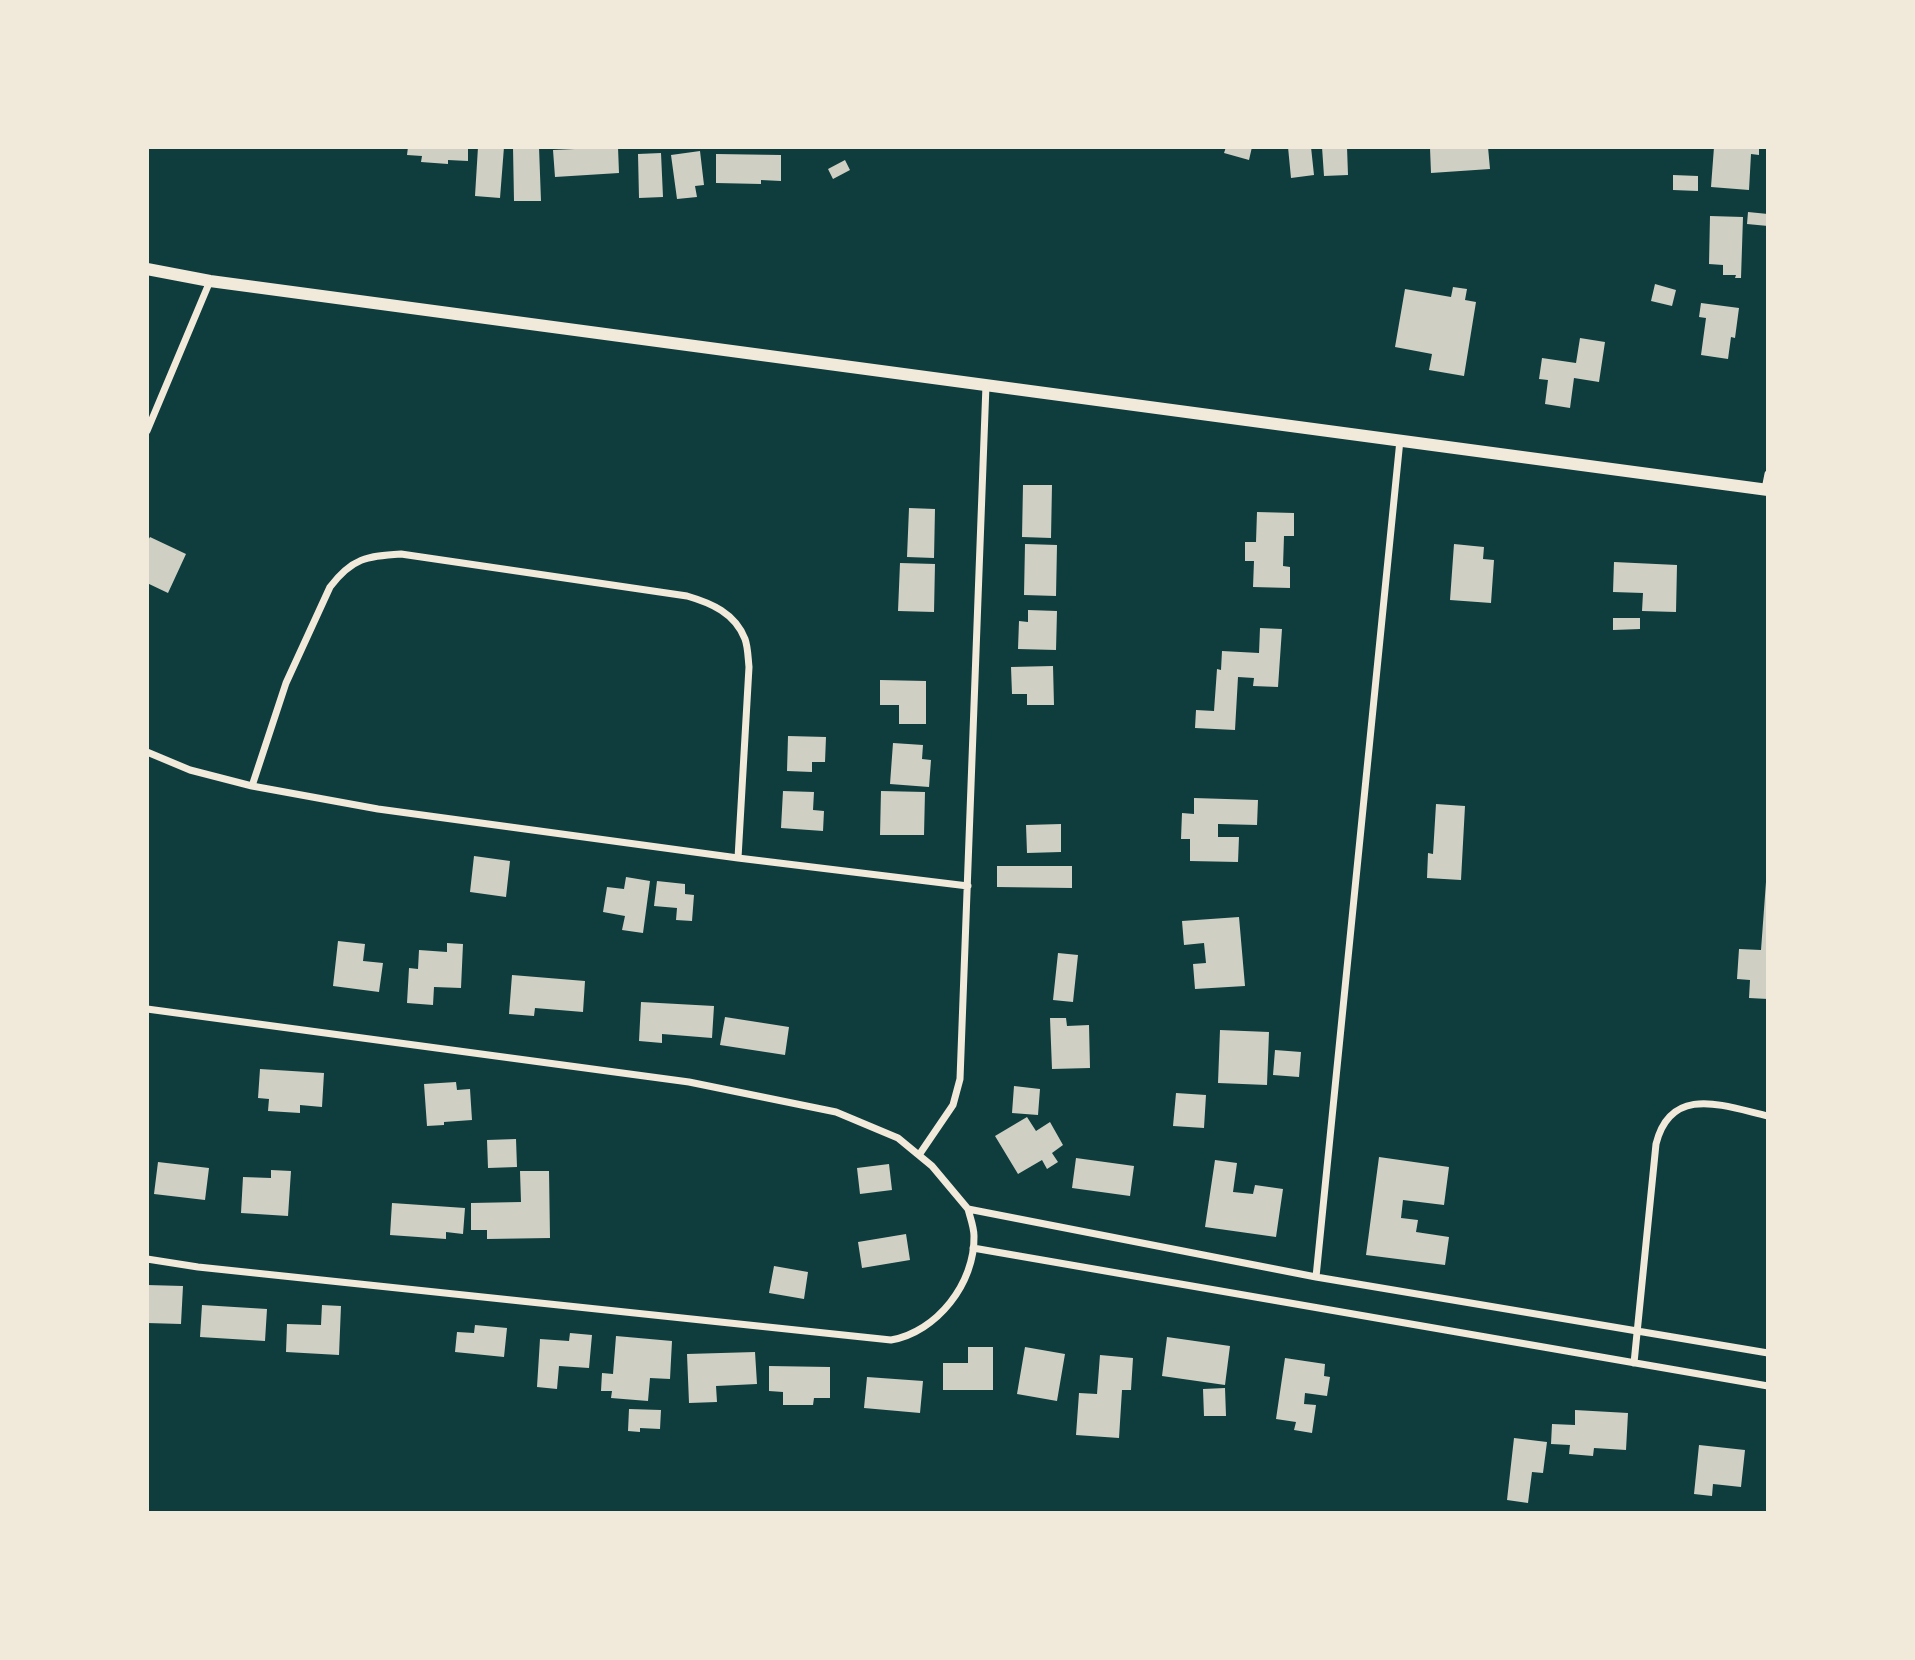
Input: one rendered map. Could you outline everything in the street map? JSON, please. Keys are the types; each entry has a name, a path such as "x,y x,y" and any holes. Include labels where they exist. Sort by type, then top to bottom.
{"main road":[{"path":"147,269 210,281 1766,490"}],"street":[{"path":"147,431 210,281"},
{"path":"919,1155 953,1105 960,1079 986,385"},
{"path":"1316,1277 1400,440"},
{"path":"1766,490 1768,474"},
{"path":"252,786 286,683 330,587 351,564 368,556 401,554 687,596 709,602 721,609 734,620 745,639 749,667 738,858"},
{"path":"147,752 190,770 252,786 378,809 968,886"},
{"path":"147,1009 690,1082 836,1112 898,1138 932,1166 968,1209 974,1233 969,1266 949,1305 934,1320 904,1337 891,1339 198,1267 147,1259"},
{"path":"1634,1363 1656,1144 1660,1128 1675,1112 1699,1102 1768,1116"},
{"path":"968,1209 1316,1277 1768,1353"},
{"path":"973,1248 1768,1387"}],"building":[{"path":"408,147 468,147 468,161 448,160 448,164 421,162 422,156 407,155"},
{"path":"478,147 504,147 500,198 475,196"},
{"path":"513,147 539,147 541,201 514,201"},
{"path":"618,147 619,173 555,177 553,150"},
{"path":"1226,147 1252,147 1249,160 1224,153"},
{"path":"1288,147 1311,147 1314,175 1291,178"},
{"path":"1322,147 1347,147 1348,175 1324,176"},
{"path":"1488,147 1490,169 1431,173 1430,148"},
{"path":"1714,147 1759,147 1759,155 1751,154 1749,190 1711,187"},
{"path":"700,151 704,185 695,186 697,197 677,199 671,155"},
{"path":"661,153 663,197 639,198 638,154"},
{"path":"716,154 781,155 781,181 761,180 761,184 716,183"},
{"path":"845,160 850,170 833,179 828,169"},
{"path":"1673,175 1698,176 1698,191 1673,190"},
{"path":"1748,212 1768,214 1768,226 1747,224"},
{"path":"1710,216 1743,217 1741,278 1735,278 1736,275 1723,275 1723,265 1709,264"},
{"path":"1655,284 1676,290 1672,306 1651,301"},
{"path":"1453,287 1467,289 1465,300 1476,302 1464,376 1429,370 1432,354 1395,347 1405,289 1451,297"},
{"path":"1701,303 1739,308 1735,338 1731,337 1728,359 1701,355 1706,318 1699,317"},
{"path":"1580,338 1605,342 1599,382 1574,378 1570,408 1545,404 1548,380 1539,379 1542,358 1576,363"},
{"path":"1023,485 1052,485 1051,538 1022,537"},
{"path":"909,508 935,509 934,558 907,557"},
{"path":"1257,512 1294,513 1294,536 1284,536 1283,566 1290,567 1290,588 1253,587 1254,561 1245,561 1245,542 1256,542"},
{"path":"150,537 186,554 168,593 147,583 147,542"},
{"path":"1025,544 1057,545 1056,596 1024,595"},
{"path":"1454,544 1484,547 1483,559 1494,560 1491,603 1450,600"},
{"path":"1614,562 1677,565 1676,612 1642,611 1643,593 1613,592"},
{"path":"900,563 935,564 934,612 898,611"},
{"path":"1028,610 1057,611 1056,650 1018,649 1019,621 1028,622"},
{"path":"1613,618 1640,618 1640,629 1613,630"},
{"path":"1260,628 1282,629 1278,687 1253,686 1254,678 1238,677 1235,730 1195,728 1196,710 1214,711 1217,669 1221,670 1222,651 1259,653"},
{"path":"1053,666 1054,705 1027,705 1027,694 1012,694 1011,667"},
{"path":"880,680 926,681 926,724 899,724 899,705 880,705"},
{"path":"788,736 826,737 825,762 812,762 812,772 787,771"},
{"path":"893,743 923,745 922,759 931,760 929,787 890,784"},
{"path":"783,791 814,792 813,810 824,811 823,831 781,828"},
{"path":"881,791 925,792 924,835 880,835"},
{"path":"1194,798 1258,800 1257,825 1218,824 1218,837 1239,837 1238,862 1190,861 1190,839 1181,839 1182,813 1194,814"},
{"path":"1436,804 1465,806 1461,880 1427,878 1428,853 1433,854"},
{"path":"1061,824 1061,852 1027,853 1026,825"},
{"path":"474,856 510,861 506,897 470,892"},
{"path":"997,866 1072,866 1072,888 997,887"},
{"path":"626,877 650,881 643,933 622,930 625,916 603,912 607,887 624,889"},
{"path":"657,881 685,884 685,894 694,895 692,921 676,920 677,908 654,906"},
{"path":"1766,882 1768,999 1749,998 1750,980 1737,979 1739,949 1761,950"},
{"path":"1239,917 1245,986 1195,989 1193,964 1206,963 1204,943 1184,945 1182,921"},
{"path":"338,941 365,944 363,961 383,963 379,992 333,986"},
{"path":"447,943 463,944 461,988 434,987 433,1005 407,1003 409,968 418,969 419,950 447,952"},
{"path":"1058,953 1078,955 1073,1002 1053,1000"},
{"path":"512,975 585,981 583,1012 535,1008 534,1016 509,1014"},
{"path":"641,1002 714,1006 712,1038 662,1034 662,1043 639,1041"},
{"path":"725,1017 789,1027 785,1055 720,1045"},
{"path":"1050,1018 1066,1018 1067,1026 1089,1025 1090,1068 1052,1069"},
{"path":"1220,1030 1269,1032 1267,1085 1218,1083"},
{"path":"1275,1050 1301,1052 1299,1077 1273,1075"},
{"path":"260,1069 324,1073 322,1107 300,1105 300,1113 268,1111 269,1099 258,1098"},
{"path":"456,1082 457,1090 470,1089 472,1120 427,1126 424,1084"},
{"path":"1014,1086 1040,1089 1038,1115 1012,1113"},
{"path":"1176,1093 1206,1095 1204,1128 1173,1126"},
{"path":"1027,1117 1036,1131 1050,1122 1063,1145 1052,1153 1058,1162 1047,1169 1042,1160 1018,1174 995,1136"},
{"path":"516,1139 517,1167 488,1168 487,1140"},
{"path":"1379,1157 1449,1167 1444,1205 1403,1200 1401,1218 1418,1220 1416,1232 1449,1237 1445,1265 1366,1255"},
{"path":"1076,1158 1134,1166 1130,1196 1072,1188"},
{"path":"1215,1160 1237,1163 1233,1192 1253,1194 1255,1185 1283,1189 1276,1237 1205,1227"},
{"path":"158,1162 209,1168 205,1200 154,1194"},
{"path":"889,1164 892,1190 860,1194 857,1168"},
{"path":"271,1170 291,1171 288,1216 241,1213 243,1177 271,1178"},
{"path":"520,1171 549,1171 550,1238 487,1239 487,1230 471,1230 471,1203 521,1202"},
{"path":"392,1203 465,1208 463,1234 446,1232 446,1239 390,1235"},
{"path":"906,1234 910,1260 862,1268 858,1242"},
{"path":"774,1266 808,1272 804,1299 769,1293"},
{"path":"147,1285 183,1286 181,1324 147,1323"},
{"path":"202,1305 267,1309 265,1341 200,1337"},
{"path":"322,1305 341,1306 339,1355 286,1352 287,1324 321,1325"},
{"path":"475,1325 507,1328 504,1357 455,1352 457,1332 474,1333"},
{"path":"570,1333 592,1335 589,1368 559,1366 557,1389 537,1387 540,1339 569,1341"},
{"path":"616,1336 672,1341 670,1379 650,1378 648,1401 611,1398 612,1391 601,1391 602,1373 613,1374"},
{"path":"1167,1337 1230,1346 1225,1385 1162,1376"},
{"path":"968,1347 993,1347 993,1390 943,1390 943,1363 968,1363"},
{"path":"1025,1347 1065,1354 1057,1401 1017,1394"},
{"path":"755,1352 757,1384 716,1386 717,1402 689,1403 687,1354"},
{"path":"1100,1355 1133,1358 1131,1390 1122,1390 1119,1438 1076,1435 1079,1393 1097,1394"},
{"path":"1285,1358 1325,1364 1324,1376 1330,1377 1327,1396 1305,1393 1304,1404 1316,1405 1312,1433 1294,1430 1296,1422 1276,1419"},
{"path":"769,1366 830,1367 830,1398 814,1398 813,1405 783,1405 783,1392 769,1391"},
{"path":"867,1377 923,1381 920,1413 864,1408"},
{"path":"1225,1388 1226,1416 1204,1416 1203,1389"},
{"path":"629,1409 661,1410 660,1429 640,1428 640,1432 628,1431"},
{"path":"1575,1410 1628,1413 1626,1450 1594,1448 1593,1456 1569,1454 1570,1445 1551,1444 1552,1424 1575,1425"},
{"path":"1514,1438 1547,1442 1543,1473 1532,1472 1528,1503 1507,1500"},
{"path":"1699,1445 1745,1450 1741,1487 1713,1484 1712,1496 1694,1494"}]}
